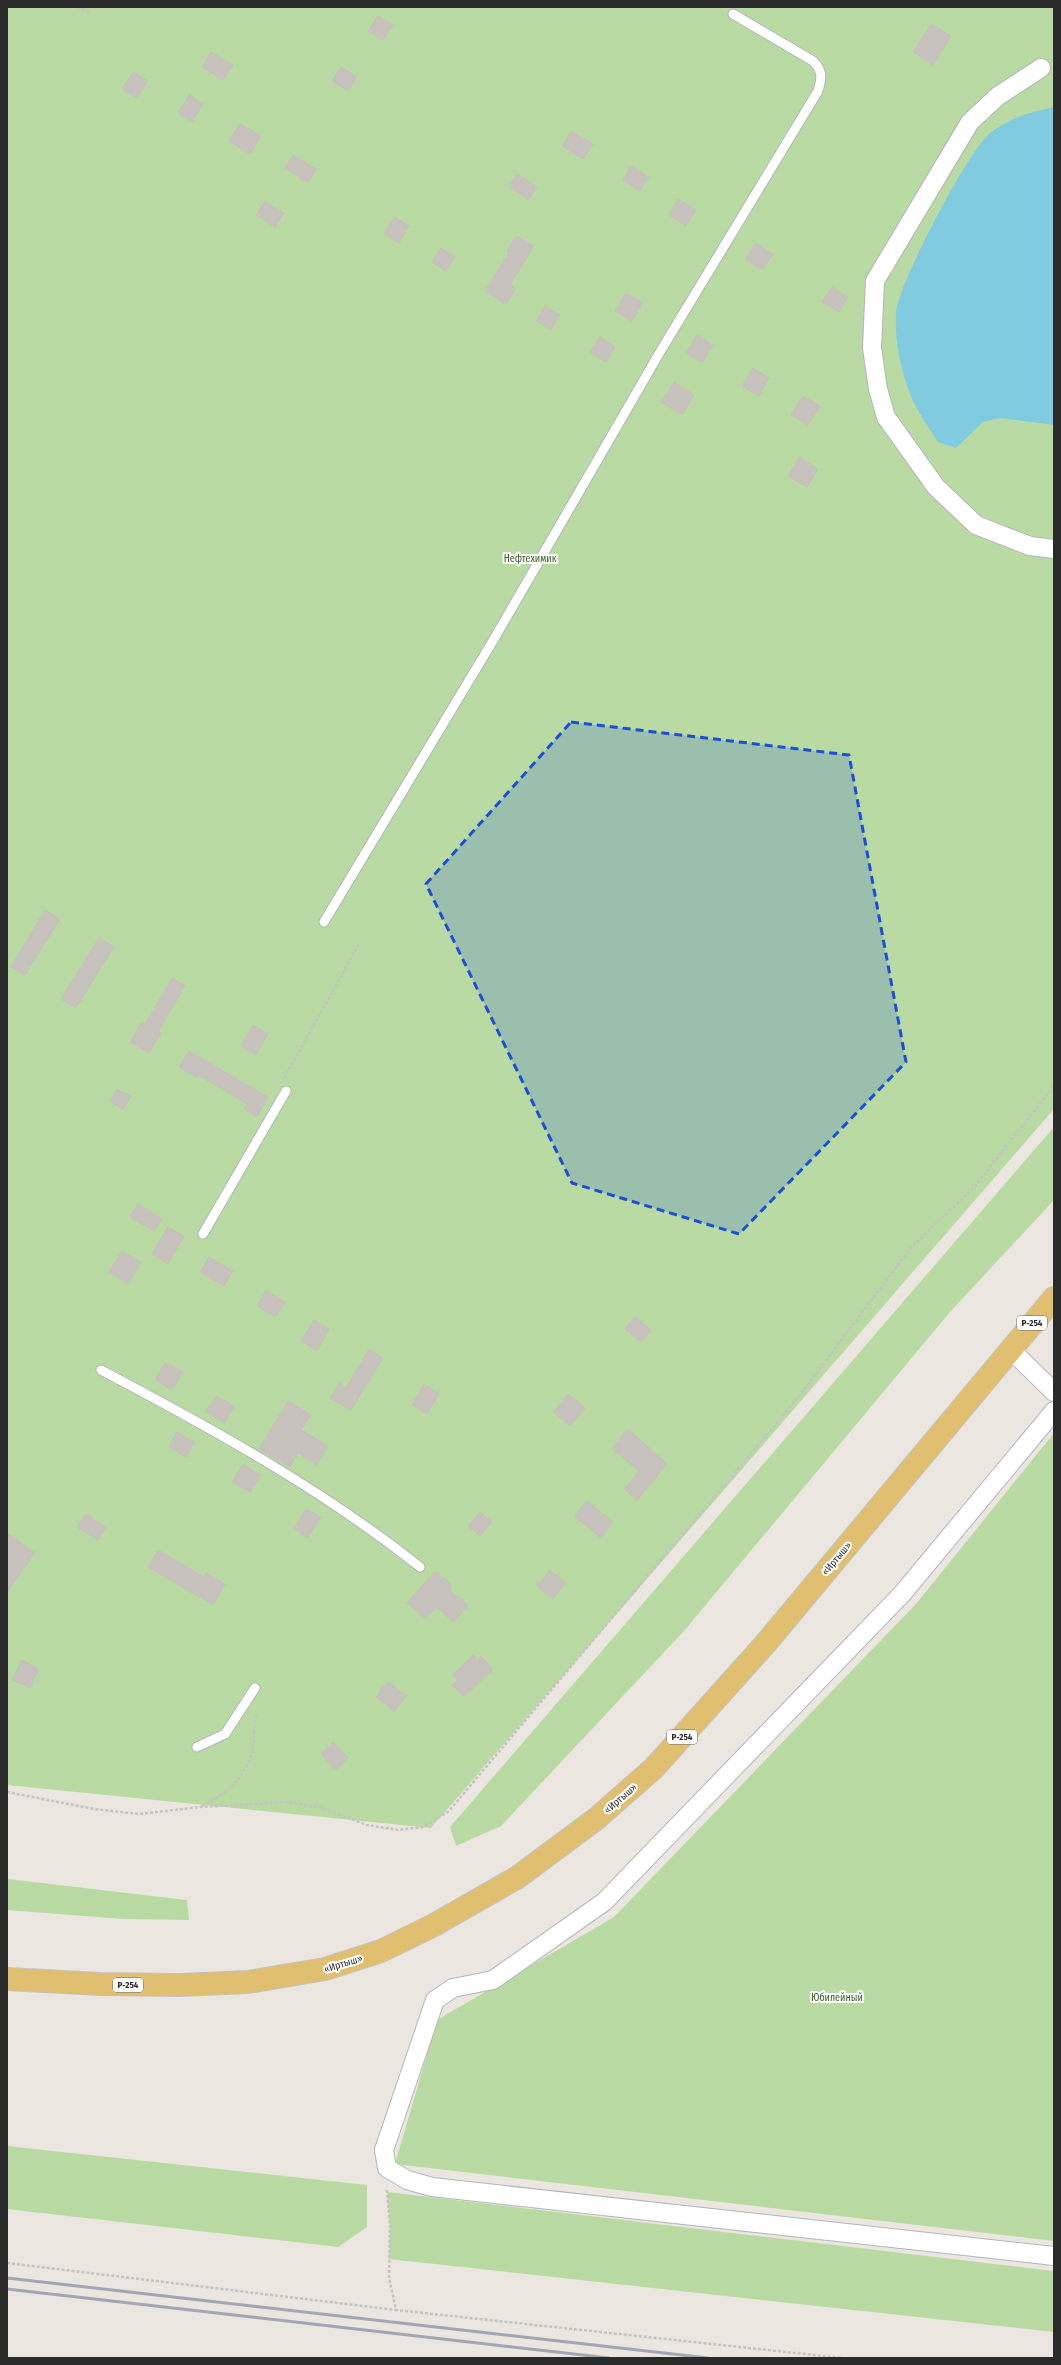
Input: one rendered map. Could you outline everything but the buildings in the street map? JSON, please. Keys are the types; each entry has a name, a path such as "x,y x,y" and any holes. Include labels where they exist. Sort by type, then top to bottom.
{"main road":[{"name":"«Иртыш»","path":"7,1979 101,1984 179,1985 248,1982 325,1969 387,1948 434,1925 518,1877 596,1819 654,1768 766,1643 1054,1298"}],"street":[{"path":"1041,68 998,96 970,122 875,281 872,348 878,389 886,417 936,487 976,525 1030,546 1054,549"},
{"path":"1010,1349 1054,1392"},
{"path":"1054,1411 902,1594 604,1902 493,1980 453,1988 435,2000 384,2150 387,2168 407,2180 432,2187 1054,2256"}],"lane":[{"path":"324,922 494,639 660,352 818,91 822,79 819,68 813,62 733,14"},
{"path":"203,1234 286,1091"},
{"path":"101,1370 235,1442 380,1535 420,1567"},
{"path":"197,1747 225,1734 255,1688"}],"path":[{"path":"78,7 90,14"},
{"path":"282,1080 359,944"},
{"path":"7,1792 94,1809 139,1814 200,1807 287,1802 319,1807 367,1825 398,1830 423,1827 448,1812 797,1398 910,1249 975,1186 1054,1086"},
{"path":"200,1807 224,1794 244,1772 252,1750 258,1712"},
{"path":"387,2168 390,2226 389,2278 396,2310"},
{"path":"7,2263 396,2310 842,2358"}],"highlighted area":[{"path":"571,722 849,755 906,1062 739,1234 572,1183 426,884"}],"green space":[{"name":"Нефтехимик","path":"7,7 1054,7 1054,1109 431,1828 7,1785"},
{"path":"1054,1127 1054,1200 950,1312 684,1631 501,1826 456,1846 450,1827"},
{"name":"Юбилейный","path":"1054,1433 1054,2241 395,2164 437,2020 614,1917 916,1604"},
{"path":"7,1879 187,1900 189,1920 123,1919 7,1910"},
{"path":"7,2146 367,2185 367,2227 338,2247 7,2209"},
{"path":"387,2192 1054,2271 1054,2332 389,2259 390,2226"}],"water":[{"path":"1054,107 1054,425 1000,418 983,422 956,448 938,442 914,403 910,393 900,359 896,335 896,312 900,297 921,247 936,218 966,164 980,145 990,133 1005,123 1028,113"}],"railway":[{"path":"7,2278 708,2358"},
{"path":"7,2289 609,2358"}]}
